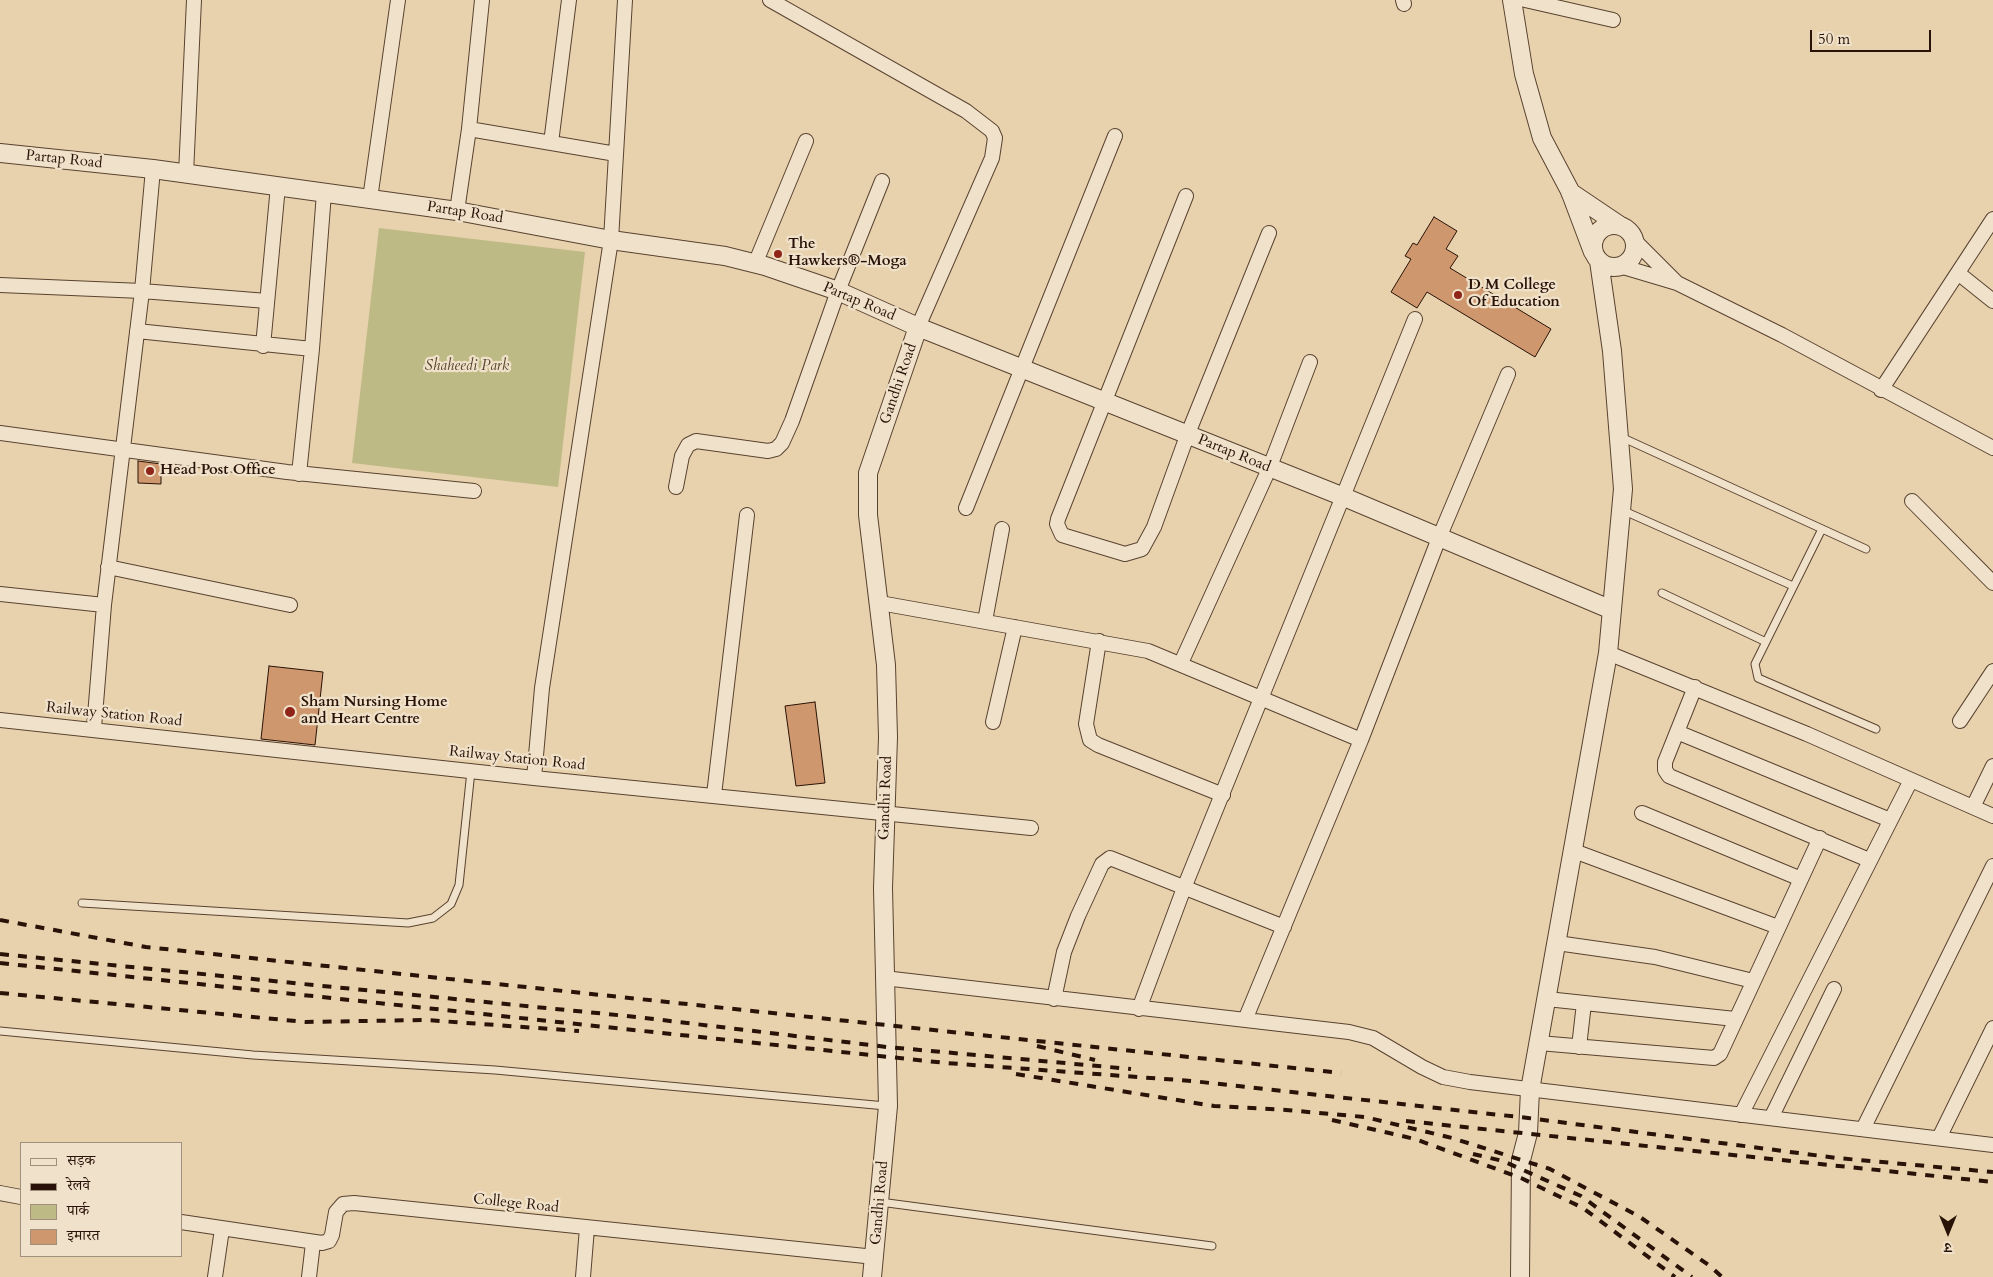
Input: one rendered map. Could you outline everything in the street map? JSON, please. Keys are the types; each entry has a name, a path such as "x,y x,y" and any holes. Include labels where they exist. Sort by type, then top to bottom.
{"street":[{"path":"186,174 194,0"},
{"path":"370,199 398,0"},
{"path":"457,211 469,129 482,0"},
{"path":"551,143 569,0"},
{"path":"534,778 542,688 611,240 625,0"},
{"path":"770,0 966,111 992,131 995,138 992,158 918,328"},
{"path":"1512,0 1524,74 1542,138 1570,191 1596,257 1609,266 1620,266 1677,283 1782,335 1880,390 1993,448"},
{"path":"1524,0 1613,20"},
{"path":"469,129 616,154"},
{"path":"966,508 1115,136"},
{"path":"755,264 806,141"},
{"name":"Partap Road","path":"0,153 153,169 457,211 611,240 725,256 755,264 838,291 918,328 1269,469 1344,497 1612,610"},
{"path":"94,728 104,605 142,290 153,169"},
{"path":"676,487 682,456 688,445 696,441 768,451 776,449 782,443 792,421 838,291 882,181"},
{"path":"263,346 278,186"},
{"path":"1570,191 1628,230 1634,240 1677,283"},
{"path":"299,474 312,349 324,193"},
{"path":"1186,196 1058,519 1058,530 1068,538 1125,554 1142,549 1154,527 1187,436 1270,233"},
{"path":"1880,390 1993,219"},
{"path":"1520,1277 1522,1160 1528,1133 1530,1090 1608,653 1623,489 1612,351 1593,241 1598,231 1608,226 1619,225"},
{"path":"1620,266 1630,260 1635,251 1634,240"},
{"path":"1958,273 1993,301"},
{"path":"0,285 142,290 267,301"},
{"path":"1139,1009 1184,888 1262,700 1415,319"},
{"name":"Gandhi Road","path":"872,1277 888,1106 884,978 884,814 888,736 886,664 868,515 868,472 918,328"},
{"path":"137,331 263,346 312,349"},
{"path":"1181,664 1269,469 1310,362"},
{"path":"1245,1020 1361,740 1439,538 1508,374"},
{"path":"0,433 123,452 299,474 474,491"},
{"path":"1912,501 1993,583"},
{"path":"714,795 746,515"},
{"path":"985,621 1002,529"},
{"path":"108,568 290,605"},
{"path":"0,594 104,605"},
{"path":"880,603 1148,651 1361,740"},
{"path":"993,722 1015,626"},
{"path":"1099,641 1086,724 1086,733 1090,740 1098,745 1223,795"},
{"path":"1608,653 1695,687 1993,816"},
{"path":"1960,721 1993,671"},
{"path":"1695,687 1665,762 1665,770 1670,776 1869,860"},
{"name":"Railway Station Road","path":"0,720 94,728 534,778 1031,828"},
{"path":"1677,732 1890,820"},
{"path":"1973,807 1993,766"},
{"path":"1741,1115 1911,780"},
{"path":"1642,813 1801,879"},
{"path":"1539,1042 1714,1058 1720,1054 1820,838"},
{"path":"1574,851 1778,927"},
{"path":"1054,999 1064,952 1078,916 1106,860 1115,858 1184,888 1284,927"},
{"path":"1863,1129 1993,866"},
{"path":"1557,943 1655,956 1753,981"},
{"path":"884,978 1349,1032 1373,1038 1443,1077 1530,1090 1993,1145"},
{"path":"1771,1118 1834,989"},
{"path":"1547,999 1735,1019"},
{"path":"1579,1047 1584,1003"},
{"path":"1939,1138 1993,1028"},
{"path":"0,1193 20,1197"},
{"name":"College Road","path":"314,1243 329,1241 332,1235 336,1212 343,1204 354,1203 875,1257"},
{"path":"182,1222 314,1243 308,1277"},
{"path":"583,1277 587,1228"},
{"path":"215,1277 222,1229"}],"lane":[{"path":"1620,436 1866,549"},
{"path":"1621,510 1793,586"},
{"path":"1822,529 1755,664 1758,678 1876,729"},
{"path":"1662,593 1766,642"},
{"path":"82,903 408,923 433,918 450,904 459,885 471,771"},
{"path":"0,1031 252,1055 494,1070 888,1106"},
{"path":"880,1202 1212,1246"}],"green space":[{"name":"Shaheedi Park","path":"379,228 585,252 558,487 352,463"}],"building":[{"path":"1434,217 1457,231 1446,249 1458,256 1450,268 1551,329 1535,357 1427,292 1417,308 1391,292 1411,259 1405,256 1413,243 1417,245"},
{"path":"138,461 161,464 161,484 138,483"},
{"path":"269,666 323,672 315,745 261,739"},
{"path":"815,702 825,783 796,786 785,706"}],"railway":[{"path":"0,920 146,947 1341,1073"},
{"path":"0,954 637,1017 887,1047 1131,1069"},
{"path":"0,963 946,1063 1192,1081 1528,1118 1837,1158 1993,1172"},
{"path":"0,993 306,1022 426,1020 579,1031"},
{"path":"1037,1046 1095,1060"},
{"path":"1016,1074 1214,1106 1365,1117 1452,1138 1550,1169 1640,1217 1710,1266 1722,1277"},
{"path":"1332,1120 1415,1139 1521,1178 1583,1208 1675,1277"},
{"path":"1406,1121 1993,1182"},
{"path":"1473,1154 1503,1161 1581,1196 1692,1277"}],"place":[{"name":"The Hawkers®-Moga","path":"778,254"},
{"name":"D M College Of Education","path":"1458,295"},
{"name":"Head Post Office","path":"150,471"},
{"name":"Sham Nursing Home and Heart Centre","path":"290,712"}]}
